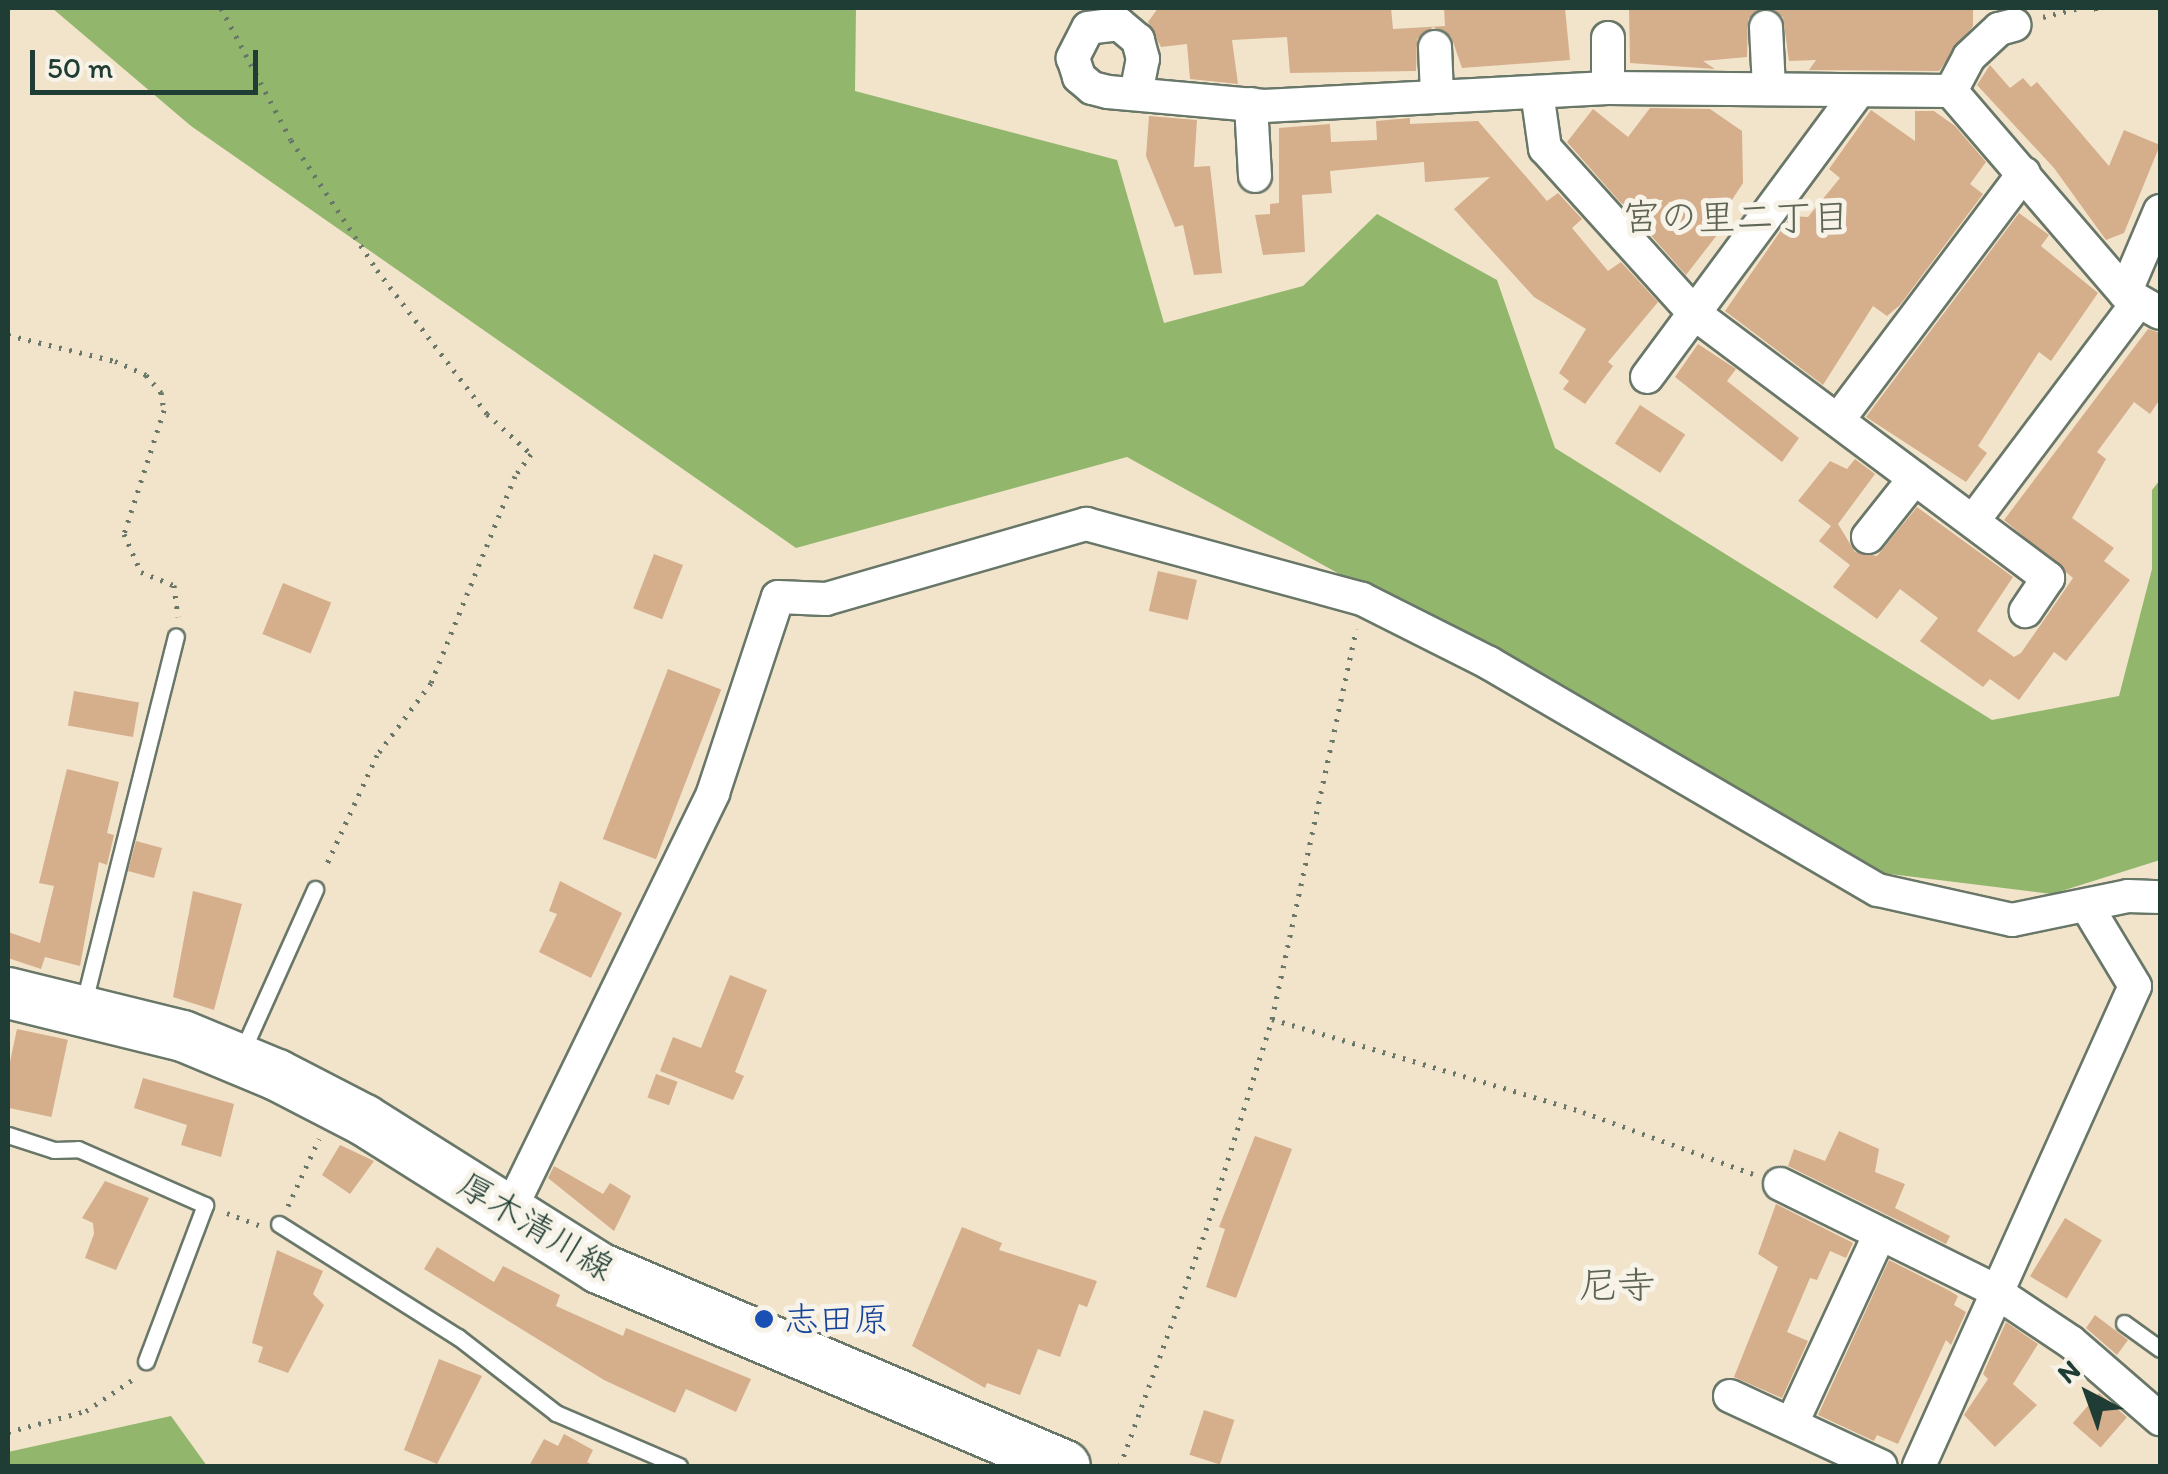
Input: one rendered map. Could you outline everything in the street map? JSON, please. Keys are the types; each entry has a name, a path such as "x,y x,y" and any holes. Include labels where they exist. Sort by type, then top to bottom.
{"main road":[{"name":"厚木清川線","path":"8,993 183,1036 239,1059 335,1105 599,1268 1065,1466"}],"street":[{"path":"1950,91 1969,57 1999,29 2014,25"},
{"path":"1766,28 1769,89"},
{"path":"1608,38 1608,88"},
{"path":"1435,47 1437,95"},
{"path":"1136,94 1250,104 1608,88 1950,91 2141,303"},
{"path":"1647,377 1859,91"},
{"path":"1538,92 1544,148 1695,314 2048,578 2026,611"},
{"path":"1250,104 1255,176"},
{"path":"1838,420 2024,173"},
{"path":"1973,522 2141,303 2160,211"},
{"path":"1868,536 1915,478"},
{"path":"509,1212 713,793 778,597 826,600 1086,524 1362,600 1488,662 1878,890 2012,920 2088,908 2128,896 2160,896"},
{"path":"1919,1466 2135,986 2088,908"},
{"path":"1780,1184 1997,1295 2071,1342 2160,1419"},
{"path":"1792,1423 1880,1233"},
{"path":"1730,1396 1881,1466"}],"lane":[{"path":"82,1011 176,636"},
{"path":"239,1059 315,889"},
{"path":"8,1134 54,1150 78,1148 205,1206 146,1361"},
{"path":"280,1224 458,1337 556,1413 679,1466"},
{"path":"2124,1323 2160,1349"}],"path":[{"path":"221,8 291,140 377,270 487,414 531,454 515,476 431,682 378,755 315,889"},
{"path":"2096,8 2098,18"},
{"path":"8,335 116,361 146,375 161,392 164,410 124,534 141,572 174,585 180,598 176,636"},
{"path":"1120,1466 1206,1230 1272,1019 1362,600"},
{"path":"1272,1019 1584,1112 1780,1184"},
{"path":"205,1206 276,1231 335,1105"},
{"path":"8,1432 86,1411 127,1388 146,1361"}],"green space":[{"path":"52,8 856,8 855,91 1117,160 1164,323 1303,286 1377,214 1497,280 1555,448 1992,720 2119,696 2152,569 2152,490 2160,480 2160,860 2052,894 1882,873 1127,457 796,548 191,126"},
{"path":"171,1416 207,1466 8,1466 8,1452"}],"building":[{"path":"1158,8 1391,8 1393,29 1445,26 1444,8 1565,8 1570,60 1462,68 1451,36 1433,27 1417,39 1416,71 1290,73 1287,37 1232,40 1238,84 1190,79 1187,44 1161,47 1148,22"},
{"path":"1629,8 1763,8 1748,19 1747,57 1703,61 1715,69 1630,63"},
{"path":"1768,8 1973,8 1973,26 1939,71 1809,70 1816,60 1789,61 1783,17"},
{"path":"1990,65 2010,88 2023,78 2031,87 2037,82 2109,166 2124,130 2160,145 2124,233 2106,240 2054,168 1977,85"},
{"path":"1650,108 1710,109 1742,131 1743,183 1711,232 1717,235 1686,275 1646,230 1651,223 1620,202 1567,142 1593,109 1628,137"},
{"path":"1871,110 1915,141 1915,111 1934,111 1955,126 1986,162 1970,184 1983,194 1900,305 1887,316 1873,306 1823,385 1725,311 1791,216 1808,217 1840,178 1829,169"},
{"path":"1149,116 1197,120 1194,167 1210,166 1222,273 1194,275 1183,225 1175,227 1146,156"},
{"path":"1410,118 1410,124 1478,121 1547,201 1558,193 1582,219 1572,228 1608,271 1621,262 1658,302 1608,362 1613,366 1585,404 1563,389 1569,381 1559,373 1586,329 1534,297 1454,209 1490,177 1425,182 1424,162 1330,171 1332,193 1302,195 1305,252 1263,255 1255,215 1270,214 1270,204 1279,203 1279,128 1330,124 1331,142 1377,140 1376,121"},
{"path":"2019,213 2049,235 2041,246 2098,293 2051,361 2039,352 1978,446 1987,453 1966,482 1866,417"},
{"path":"2148,329 2160,333 2160,399 2150,414 2134,402 2097,452 2106,459 2072,518 2114,548 2104,561 2130,580 2066,661 2054,652 2019,700 1990,679 1983,687 1920,641 1938,618 1900,589 1877,619 1833,587 1850,565 1819,541 1831,526 1798,501 1830,461 1847,469 1855,459 1875,474 1838,524 1855,552 1877,556 1917,507 2013,577 1977,631 2014,657 2021,653 2073,578 2004,520"},
{"path":"1698,344 1736,369 1727,381 1799,438 1782,462 1675,377"},
{"path":"1640,405 1685,434 1660,473 1615,444"},
{"path":"654,554 683,565 662,619 633,608"},
{"path":"1158,571 1197,580 1188,620 1149,611"},
{"path":"283,583 331,602 311,653 262,634"},
{"path":"668,669 721,689 656,859 603,839"},
{"path":"74,691 139,702 133,737 68,725"},
{"path":"67,769 119,782 107,833 114,835 107,865 99,862 80,966 45,957 41,969 8,958 8,932 40,943 54,886 39,883"},
{"path":"136,841 162,848 154,878 128,871"},
{"path":"560,881 622,913 591,978 539,952 557,914 549,911"},
{"path":"193,891 242,904 214,1010 173,997"},
{"path":"730,975 767,990 735,1072 744,1076 733,1100 660,1071 673,1037 701,1048"},
{"path":"17,1029 68,1040 51,1117 8,1108 8,1071"},
{"path":"656,1074 678,1082 669,1105 647,1097"},
{"path":"143,1078 234,1104 221,1157 181,1145 187,1125 134,1108"},
{"path":"1839,1131 1879,1149 1875,1172 1905,1184 1895,1208 1950,1236 1946,1244 1788,1166 1794,1149 1825,1161"},
{"path":"1255,1136 1292,1149 1236,1298 1206,1287 1225,1229 1219,1227"},
{"path":"340,1145 374,1161 350,1194 322,1175"},
{"path":"554,1166 603,1194 610,1183 631,1196 614,1231 548,1178"},
{"path":"105,1181 149,1198 116,1270 85,1258 94,1234 93,1223 82,1218"},
{"path":"1776,1204 1853,1243 1846,1258 1830,1251 1817,1280 1810,1278 1787,1332 1808,1341 1782,1398 1734,1377 1778,1267 1758,1254"},
{"path":"2065,1218 2102,1240 2067,1298 2030,1276"},
{"path":"962,1227 1002,1243 999,1250 1097,1281 1087,1307 1079,1304 1060,1357 1038,1349 1020,1395 987,1383 985,1388 912,1346"},
{"path":"437,1247 494,1282 503,1266 560,1295 556,1306 623,1336 626,1328 751,1379 736,1412 686,1389 675,1413 604,1380 424,1269"},
{"path":"277,1250 323,1271 313,1294 324,1305 288,1373 258,1362 263,1347 252,1343"},
{"path":"1889,1260 1958,1296 1954,1305 1966,1312 1951,1345 1946,1340 1898,1444 1877,1435 1874,1441 1818,1415"},
{"path":"2095,1315 2128,1340 2117,1355 2086,1328"},
{"path":"2006,1322 2038,1344 2013,1384 2037,1405 1995,1447 1964,1415 1988,1379 1983,1374"},
{"path":"439,1359 482,1376 437,1464 404,1450"},
{"path":"2099,1393 2127,1417 2101,1447 2073,1423"},
{"path":"1204,1410 1234,1420 1220,1465 1189,1455"},
{"path":"564,1434 593,1450 587,1462 595,1466 529,1466 544,1439 558,1446"}],"place":[{"name":"志田原","path":"764,1319"}],"district":[{"name":"宮の里二丁目","path":"1736,218"},
{"name":"尼寺","path":"1617,1286"}]}
